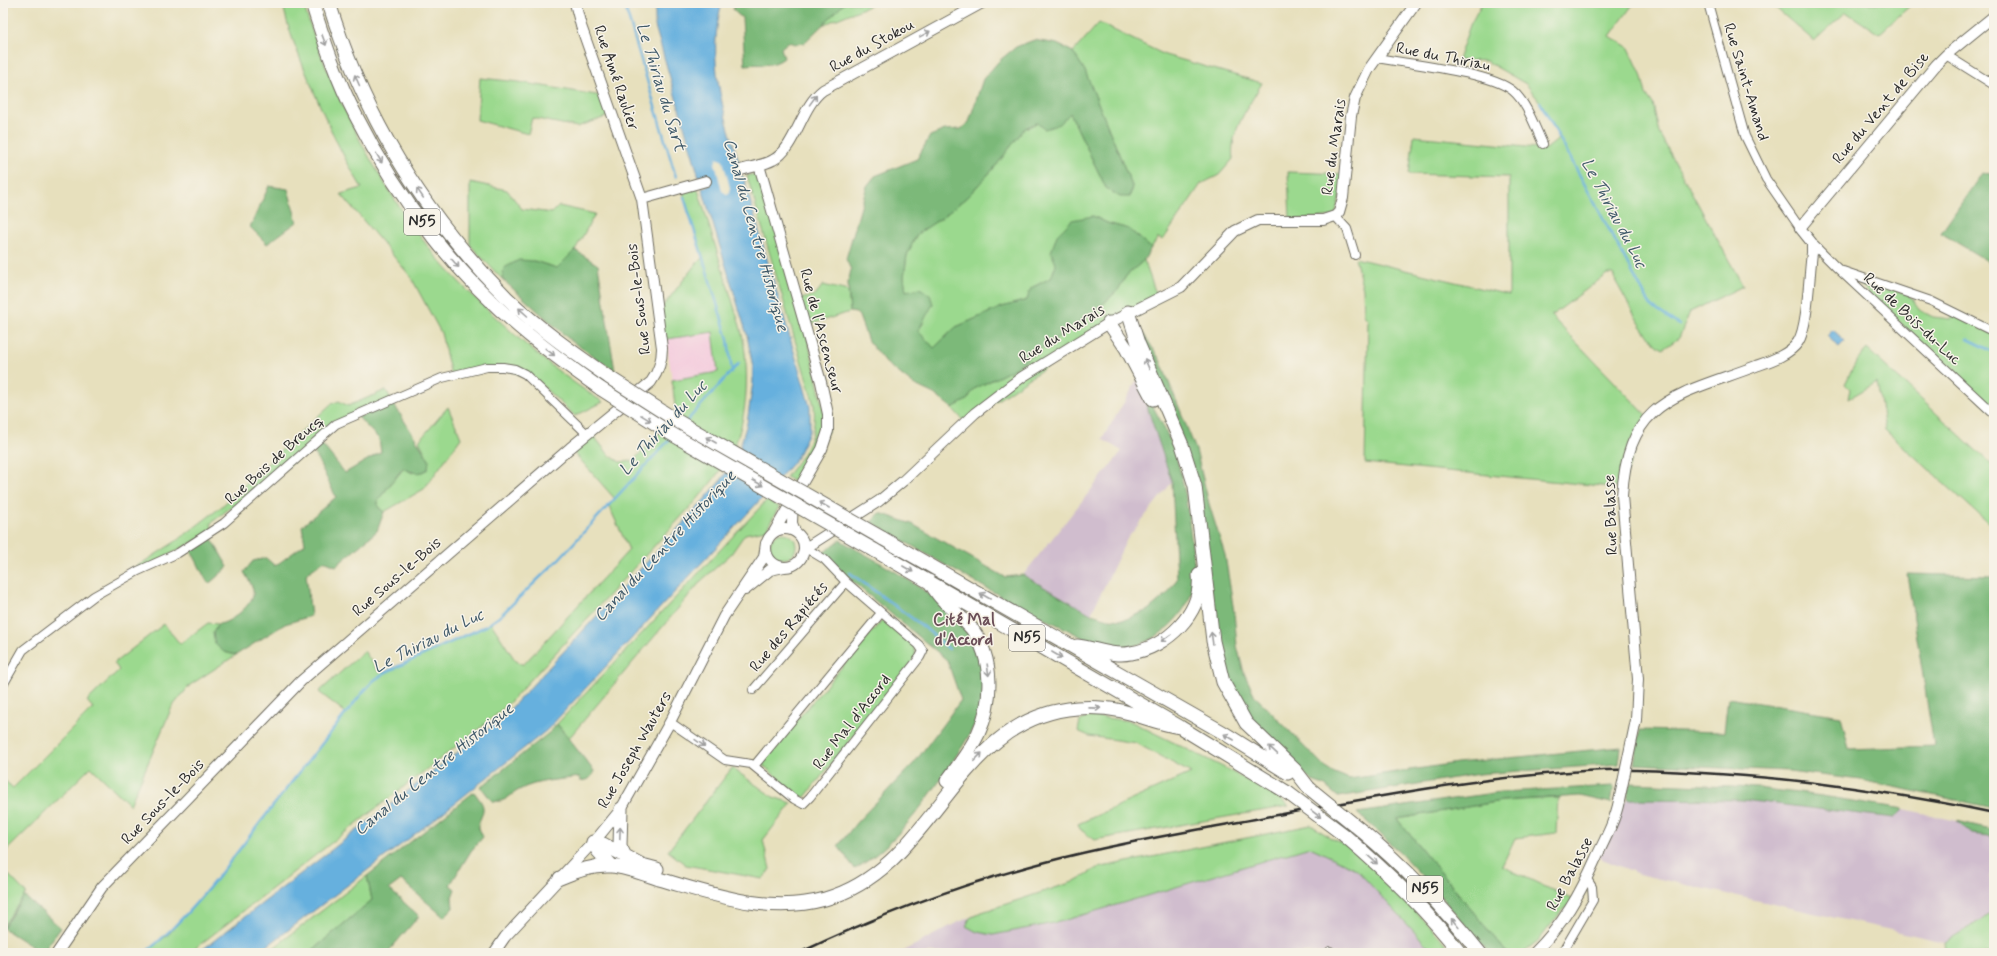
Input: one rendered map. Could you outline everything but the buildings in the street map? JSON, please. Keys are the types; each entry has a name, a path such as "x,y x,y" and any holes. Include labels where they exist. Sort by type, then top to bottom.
{"highway":[{"name":"N55","path":"312,3 332,60 355,115 392,179 415,213 468,277 533,339 601,389 670,433 929,581 1180,727 1288,792 1344,835 1377,863 1410,895 1460,953"},
{"name":"N55","path":"329,3 351,66 369,107 384,136 428,205 478,267 508,298 568,349 610,378 680,422 1071,645 1270,761 1309,788 1362,831 1421,884 1456,923 1480,953"},
{"path":"1128,312 1138,342 1182,445 1195,486 1213,641 1223,682 1246,723 1295,770 1309,788"},
{"path":"1071,645 1094,648 1104,652 1117,654 1131,654 1156,645 1174,632 1189,615 1196,602 1200,582 1189,495 1175,447 1150,392 1126,348 1109,323"},
{"path":"593,842 603,844 642,865 725,890 770,896 794,896 826,890 841,885 874,866 888,854 928,808 978,734 988,702 988,667 982,647 973,630 959,614 941,598 929,581"},
{"path":"560,878 578,870 612,866 746,902 769,905 790,905 825,899 860,884 894,859 935,813 969,766 1002,736 1028,721 1075,708 1097,708 1120,711 1161,724 1180,727"},
{"path":"621,809 620,846 625,856"},
{"path":"593,842 598,851 612,866"}],"street":[{"name":"Rue Amé Raulier","path":"575,3 630,163"},
{"name":"Rue du Stokou","path":"760,165 774,160 782,153 812,100 823,90 982,3"},
{"name":"Rue du Marais","path":"804,551 887,494 987,403 1055,355 1128,312 1181,287 1230,235 1258,220 1323,220 1335,216 1339,212 1342,198 1351,116 1355,98 1363,80 1377,58 1416,3"},
{"name":"Rue Saint-Amand","path":"1708,3 1745,136 1766,179 1800,228"},
{"name":"Rue du Vent de Bise","path":"1800,228 1871,141 1946,55 1994,16"},
{"path":"1946,55 1994,85"},
{"name":"Rue du Thiriau","path":"1377,58 1470,74 1505,86 1513,91 1522,103 1543,144"},
{"name":"Rue Sous-le-Bois","path":"57,953 102,887 301,681 587,434 651,382 661,364 662,348 642,199 630,163"},
{"path":"741,170 760,165"},
{"name":"Rue de l'Ascenseur","path":"760,165 821,382 828,414 828,431 822,449 774,532"},
{"path":"642,199 701,182"},
{"name":"Rue du Marais","path":"1335,216 1347,229 1355,254"},
{"path":"1800,228 1812,243"},
{"name":"Rue de Bois-du-Luc","path":"1812,243 1994,414"},
{"name":"Rue Balasse","path":"1534,953 1560,926 1587,879 1611,828 1620,801 1631,744 1638,706 1638,679 1622,496 1624,469 1633,439 1647,416 1662,404 1777,358 1797,343 1802,334 1805,319 1812,243"},
{"path":"1835,266 1845,272 1931,301 1994,332"},
{"name":"Rue Bois de Breucq","path":"3,685 16,659 32,642 103,590 205,537 237,512 336,424 384,402 442,378 487,367 503,367 515,369 525,374 587,434"},
{"name":"Rue de l'Ascenseur","path":"793,500 792,523 798,534"},
{"path":"784,528 798,534 804,551 796,563 786,567 780,566 770,560 766,549 766,543 774,532 784,528"},
{"name":"Rue du Marais","path":"798,534 809,539 828,534"},
{"path":"824,560 819,548 820,544 828,534"},
{"name":"Rue Joseph Wauters","path":"494,953 506,936 593,842 621,809 670,722 724,616 764,557 766,543"},
{"name":"Rue Mal d'Accord","path":"670,722 725,760 731,762 747,762 754,766 803,804 920,657 923,651 846,582 824,560 804,551"},
{"name":"Rue Joseph Wauters","path":"734,601 761,576 770,570 786,567"},
{"name":"Rue des Rapiécés","path":"753,690 846,582"},
{"path":"754,766 881,613"},
{"path":"1562,953 1593,900 1592,887 1587,879"}],"shaded area":[{"path":"713,332 718,373 672,380 666,339"},
{"path":"1138,379 1172,482 1127,539 1091,614 1023,575 1122,451 1102,439"},
{"path":"1627,799 1743,800 1894,818 1904,809 1957,821 1973,834 1988,836 1994,841 1994,872 1990,878 1994,883 1994,912 1945,942 1642,875 1597,857 1617,811"},
{"path":"1311,825 1331,838 1346,845 1454,953 900,953 954,924 982,912 1073,882 1097,868"}],"green space":[{"path":"283,3 303,3 326,67 354,129 387,188 426,244 453,275 503,324 552,366 603,402 575,416 540,384 503,367 451,375 441,333 411,277 341,194 362,188 339,147 313,90 293,39"},
{"path":"735,3 845,3 804,43 796,44 788,42 781,48 784,58 770,64 745,65 742,18 733,10"},
{"path":"845,3 876,3 820,26"},
{"path":"1482,3 1634,3 1610,36 1629,48 1641,74 1646,94 1653,104 1659,133 1743,286 1690,312 1679,338 1663,349 1649,337 1643,328 1616,282 1613,274 1607,274 1551,316 1647,416 1622,488 1365,463 1368,320 1364,315 1363,289 1355,258 1509,295 1509,177 1409,174 1414,136 1546,149 1560,138 1540,102 1526,84 1486,61 1458,60 1470,25"},
{"path":"1770,3 1913,3 1879,34 1846,12 1814,41"},
{"path":"1099,23 1165,55 1262,83 1237,129 1234,139 1233,159 1219,175 1201,184 1163,240 1158,238 1151,248 1129,229 1107,223 1093,216 1057,264 1051,278 1031,288 1027,300 1002,307 956,327 934,348 918,331 924,322 906,292 904,277 907,255 917,234 943,217 968,196 995,167 1025,128 1037,123 1045,129 1070,113 1106,188 1130,197 1132,186 1085,71 1073,52"},
{"path":"1034,40 1057,44 1073,52 1085,71 1132,186 1130,197 1120,197 1106,188 1070,113 1060,124 1045,129 1037,123 1025,128 995,167 968,196 943,217 917,234 907,255 904,277 906,291 920,288 930,295 933,304 918,331 934,348 956,327 1002,307 1027,300 1031,288 1051,278 1056,264 1051,252 1057,235 1072,220 1093,216 1107,223 1129,229 1151,248 1144,260 1126,276 1118,290 1101,306 1012,370 974,389 967,400 952,408 934,394 913,384 886,363 868,341 859,316 856,313 850,312 848,283 851,270 846,259 867,186 875,176 917,159 930,136 945,130 961,129 969,122 983,79 1000,60 1016,47"},
{"path":"480,78 519,82 602,96 609,116 577,127 532,118 528,134 477,120"},
{"path":"1288,172 1345,174 1335,216 1290,220"},
{"path":"1982,173 1994,174 1994,265 1941,233"},
{"path":"754,174 759,176 798,300 815,295 823,285 848,291 850,312 805,326 828,431 801,486 786,477 799,460 808,444 814,426 814,405 747,176"},
{"path":"470,182 507,190 522,209 552,213 559,206 595,214 575,250 557,268 534,261 504,268 502,279 470,245"},
{"path":"696,183 740,326 743,340 746,373 745,406 738,438 728,458 710,485 511,701 489,721 189,953 145,953 170,933 222,872 346,713 319,692 364,651 378,671 386,672 491,623 515,660 521,664 524,664 629,550 609,506 615,499 570,448 593,435 609,455 620,462 633,461 676,415 672,380 718,372 713,332 661,340 657,314 695,265 703,257 684,197 683,187"},
{"path":"269,186 288,189 297,222 267,244 250,227"},
{"path":"575,250 598,265 615,371 570,340 502,279 504,268 519,260 534,261 557,268"},
{"path":"1144,260 1158,299 1118,318 965,422 952,408 967,400 974,389 1012,370 1101,306 1118,290 1126,276"},
{"path":"1864,282 1907,293 1921,311 1933,317 1951,319 1954,313 1994,332 1994,414 1861,285"},
{"path":"1138,325 1160,360 1196,450 1209,504 1225,555 1234,612 1237,646 1244,673 1255,696 1328,770 1349,779 1457,763 1621,747 1619,764 1479,774 1338,797 1324,785 1312,781 1250,721 1227,679 1218,650 1199,498 1140,339"},
{"path":"1867,349 1994,467 1994,528 1885,430 1877,382 1848,399 1850,389 1845,384 1857,360"},
{"path":"1138,379 1169,438 1180,470 1184,487 1195,570 1194,585 1187,604 1167,628 1152,639 1134,646 1125,647 1106,646 1094,642 1032,612 962,575 871,522 880,513 912,524 1005,577 1023,575 1091,614 1109,619 1124,620 1148,610 1168,593 1177,579 1172,482"},
{"path":"386,390 391,399 336,424 237,512 230,508 211,523 213,531 130,576 128,572 178,540 221,507 331,404 339,401 348,406"},
{"path":"393,403 429,460 428,469 416,473 403,468 378,500 378,507 384,512 377,531 336,566 324,561 306,574 311,616 285,624 236,655 224,652 215,644 213,633 218,624 228,621 239,614 251,599 253,589 244,572 253,561 266,558 275,566 305,544 302,526 336,497 314,452 317,445 321,443 345,473 381,452 379,439 358,417"},
{"path":"448,407 461,438 424,489 384,512 378,507 378,500 404,468 412,473 429,460 419,441"},
{"path":"767,500 779,507 766,530 745,534 731,554 702,580 569,738 557,724"},
{"path":"783,533 792,537 796,546 792,555 783,559 774,555 770,546 774,537"},
{"path":"209,534 228,567 208,583 188,547"},
{"path":"840,540 891,569 943,606 963,628 978,652 984,680 979,712 973,727 965,742 928,798 895,837 869,860 855,869 838,846 857,822 915,762 961,700 947,660 848,578 823,553"},
{"path":"1907,574 1994,576 1994,808 1860,780 1789,771 1634,764 1640,730 1724,732 1728,698 1841,716 1849,749 1934,746"},
{"path":"882,620 914,646 916,657 805,797 799,797 762,764 773,748"},
{"path":"208,623 218,624 213,633 224,652 236,655 190,685 172,707 130,805 91,767 3,854 3,779 13,788 93,708 87,701 119,670 114,663 164,624 180,644"},
{"path":"1091,716 1130,721 1221,766 1274,795 1289,806 1094,840 1080,829 1078,824 1191,773 1136,743 1089,736 1078,731 1080,721"},
{"path":"557,724 594,771 591,777 580,781 580,777 541,782 519,790 504,800 492,801 481,787 550,732"},
{"path":"732,768 773,797 792,803 763,840 770,869 763,879 686,865 668,851"},
{"path":"1630,783 1757,788 1822,796 1904,809 1894,818 1743,800 1627,799"},
{"path":"1614,786 1611,803 1580,796 1502,801 1397,819 1507,953 1489,953 1409,862 1357,813 1500,792"},
{"path":"474,792 483,805 483,811 478,826 483,837 471,851 450,885 455,889 452,897 453,908 444,917 401,880 389,889 419,916 387,953 309,953 372,900 367,876"},
{"path":"1558,798 1556,833 1515,838 1502,866 1575,901 1561,912 1539,940 1522,953 1507,953 1397,819 1502,801"},
{"path":"1957,821 1994,830 1994,841 1988,836 1973,834"},
{"path":"1311,825 1331,838 1346,845 1389,882 1454,953 1434,953 1356,869 1310,847 1059,922 993,935 977,932 966,926 970,918 982,912 1073,882 1097,868"},
{"path":"3,869 26,893 3,926"},
{"path":"367,876 372,900 309,953 267,953"},
{"path":"24,896 61,928 42,953 3,928"},
{"path":"1994,912 1994,953 1946,953 1945,942"}],"water":[{"name":"Canal du Centre Historique","path":"658,3 722,3 717,24 716,64 723,105 740,165 735,167 738,177 743,176 810,407 810,430 796,459 760,500 547,730 431,822 258,953 198,953 501,719 698,507 722,479 739,451 747,423 753,382 753,368 747,335 702,188 711,185 708,175 699,177 655,26 655,12"},
{"path":"1833,330 1845,341 1839,347 1827,336"}],"pier":[{"path":"717,158 723,161 730,188 728,195 722,191 715,163"}],"waterway":[{"name":"Le Thiriau du Sart","path":"624,3 676,177"},
{"name":"Le Thiriau du Luc","path":"1540,102 1652,307 1679,325"},
{"path":"684,197 728,339 732,372"},
{"name":"Le Thiriau du Luc","path":"1967,339 1994,352"},
{"name":"Le Thiriau du Luc","path":"686,422 739,363"},
{"name":"Le Thiriau du Luc","path":"145,953 175,926 202,896 373,681 386,672 486,626 499,617 558,560 671,438"},
{"path":"850,573 924,627 949,649"}],"railway":[{"path":"799,953 889,913 951,890 1070,856 1167,835 1375,797 1512,777 1604,770 1640,770 1739,775 1849,787 1994,813"}],"district":[{"name":"Cité Mal d'Accord","path":"964,630"}]}
